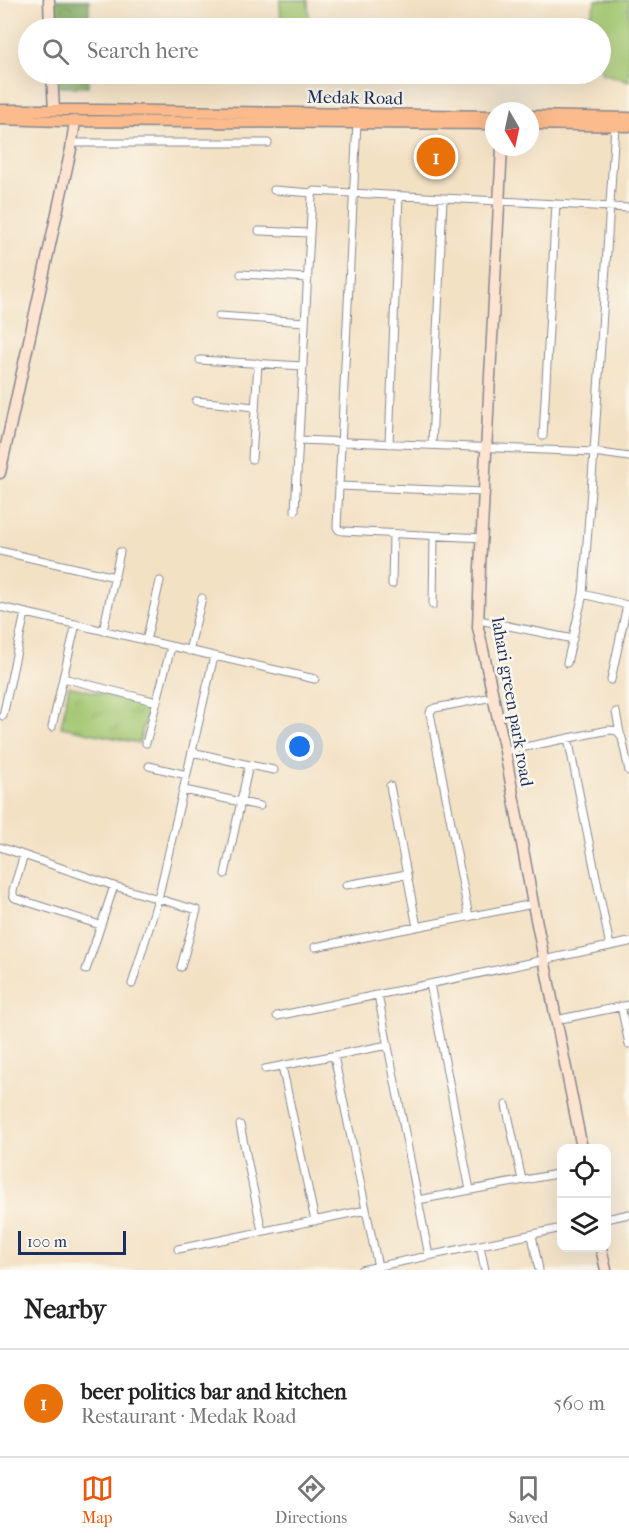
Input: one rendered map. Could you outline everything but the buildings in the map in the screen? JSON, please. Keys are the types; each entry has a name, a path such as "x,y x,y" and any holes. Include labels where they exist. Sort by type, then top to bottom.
{"main road":[{"name":"Medak Road","path":"0,110 485,116"},
{"path":"539,116 629,118"},
{"name":"Medak Road","path":"0,118 75,121 485,124"},
{"path":"539,124 629,126"}],"street":[{"path":"49,0 50,18"},
{"path":"53,84 54,110"},
{"path":"0,473 73,143 75,121"},
{"path":"357,122 337,522 339,530 483,538"},
{"path":"567,663 584,594 615,126"},
{"path":"73,143 268,143"},
{"name":"lahari green park road","path":"502,156 480,567 480,636 505,751 581,1144"},
{"path":"274,190 629,208"},
{"path":"295,511 312,193"},
{"path":"389,444 399,196"},
{"path":"432,446 443,198"},
{"path":"543,436 556,204"},
{"path":"259,231 310,233"},
{"path":"241,274 308,278"},
{"path":"219,316 305,322"},
{"path":"200,360 303,366"},
{"path":"252,459 258,363"},
{"path":"196,401 255,407"},
{"path":"299,440 594,452 629,457"},
{"path":"339,486 484,492"},
{"path":"392,584 393,534"},
{"path":"433,605 434,536"},
{"path":"0,551 115,577"},
{"path":"103,631 120,552"},
{"path":"146,641 160,581"},
{"path":"584,594 628,606"},
{"path":"611,680 629,597"},
{"path":"189,651 202,598"},
{"path":"0,607 315,679"},
{"path":"3,716 25,613"},
{"path":"479,620 573,639"},
{"path":"52,727 76,624"},
{"path":"146,743 171,647"},
{"path":"132,984 158,899 214,656"},
{"path":"63,678 157,702"},
{"path":"469,917 430,713 435,708 493,697"},
{"path":"616,712 629,771"},
{"path":"505,751 609,730 616,730 620,733"},
{"path":"568,738 609,946"},
{"path":"192,752 274,770"},
{"path":"225,874 249,765"},
{"path":"149,766 187,775"},
{"path":"390,786 417,927"},
{"path":"184,790 260,806"},
{"path":"0,847 114,886 197,910 181,967"},
{"path":"24,855 13,890 15,898 100,925"},
{"path":"346,885 407,874"},
{"path":"86,970 114,886"},
{"path":"315,947 533,904"},
{"path":"277,1016 629,942"},
{"path":"430,984 471,1190"},
{"path":"378,995 429,1256"},
{"path":"556,1020 625,1006 629,1044"},
{"path":"265,1069 388,1045"},
{"path":"334,1056 378,1267"},
{"path":"282,1066 315,1221"},
{"path":"506,1105 522,1180"},
{"path":"240,1125 262,1232"},
{"path":"418,1200 557,1174"},
{"path":"178,1249 366,1210"},
{"path":"611,1218 629,1214"},
{"path":"361,1270 557,1229"},
{"path":"532,1235 539,1270"},
{"path":"480,1245 485,1270"},
{"path":"602,1252 606,1270"}],"green space":[{"path":"53,0 89,0 89,18 54,18"},
{"path":"280,0 308,0 309,18 281,18"},
{"path":"596,0 629,0 629,81 611,76 611,18 590,18"},
{"path":"59,84 88,84 88,87 59,87"},
{"path":"69,686 149,705 139,743 61,727"}],"place":[{"name":"beer politics bar and kitchen","path":"436,157"}]}
